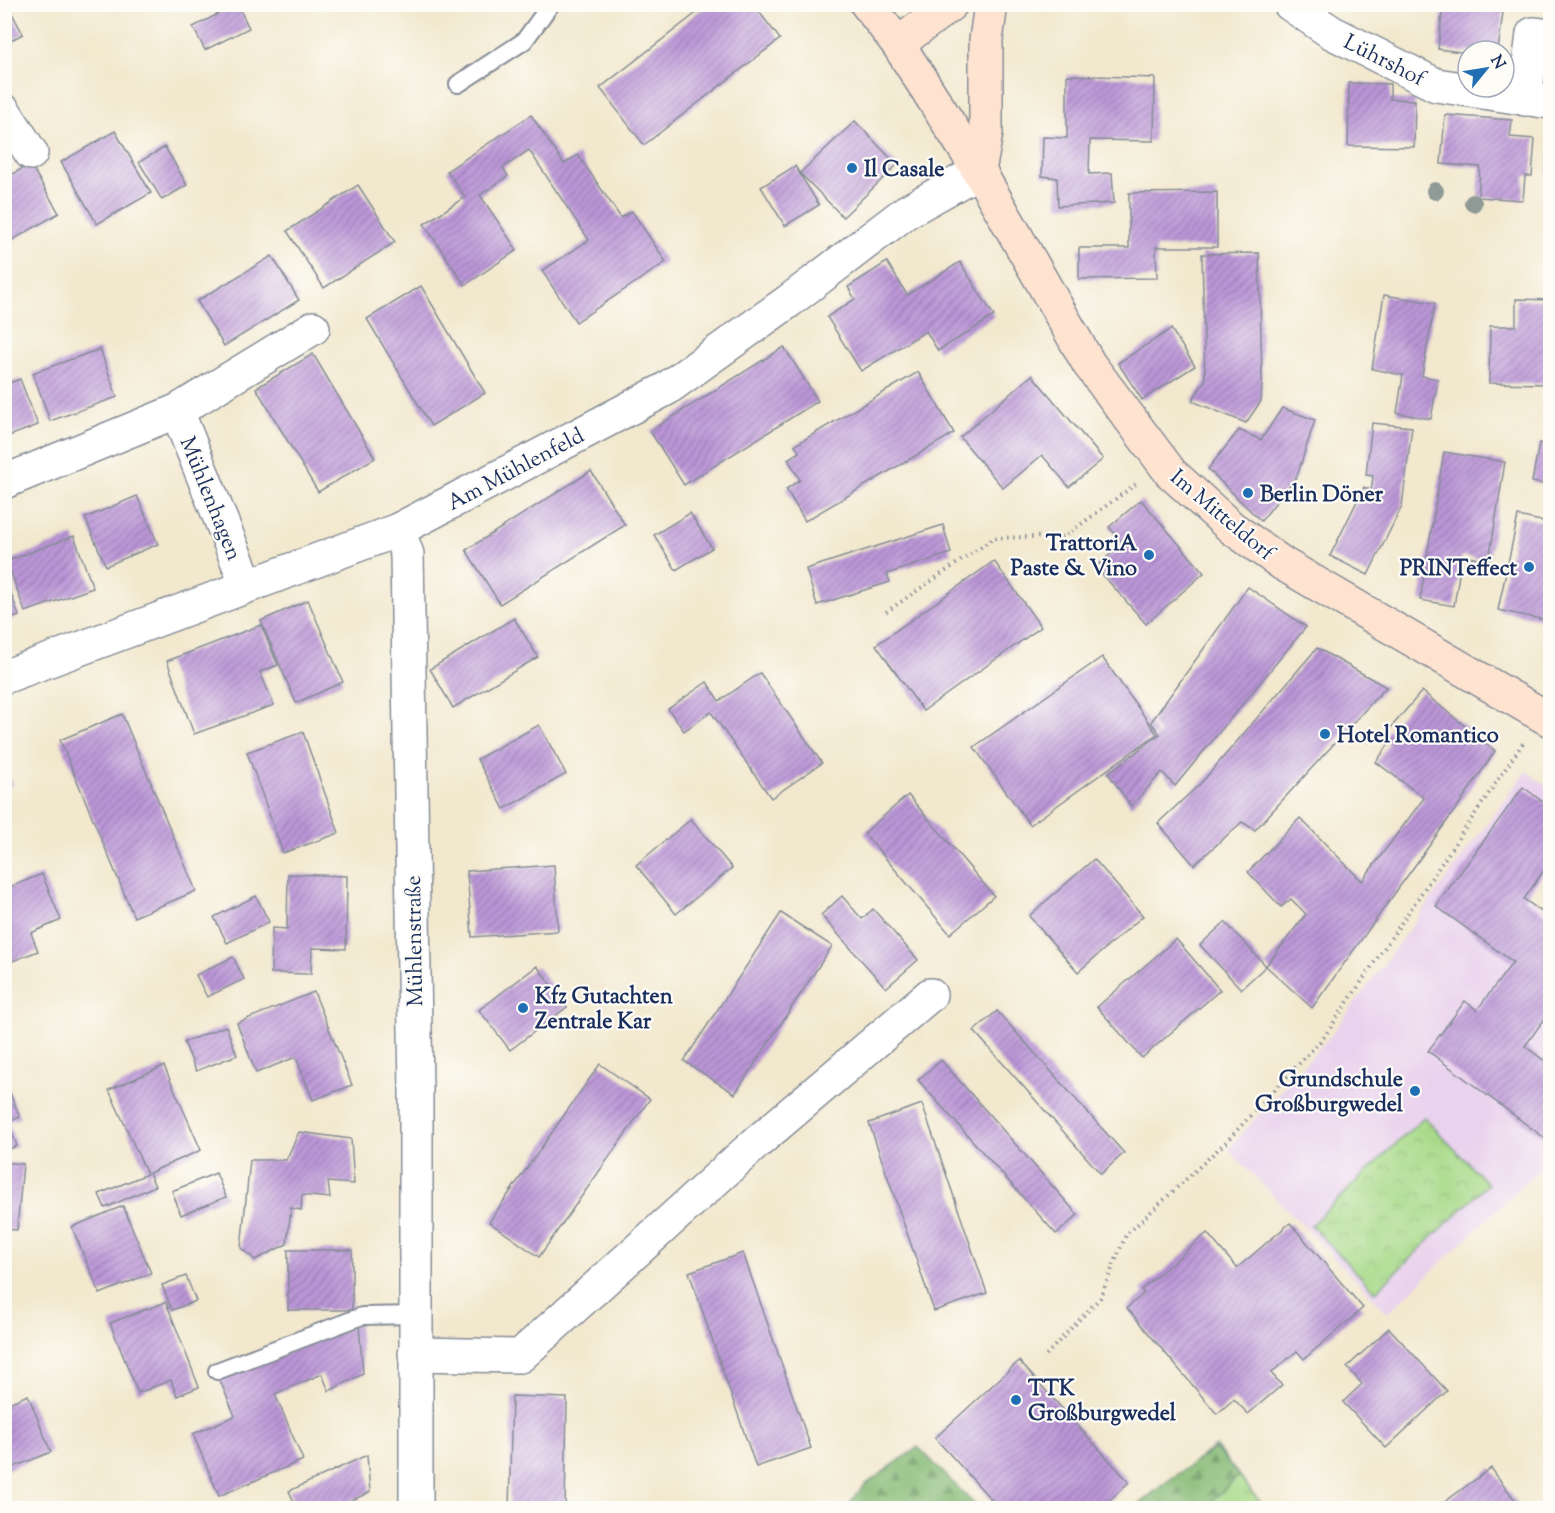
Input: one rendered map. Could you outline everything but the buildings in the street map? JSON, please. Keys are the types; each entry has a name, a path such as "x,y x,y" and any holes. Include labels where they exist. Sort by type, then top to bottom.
{"main road":[{"name":"Im Mitteldorf","path":"867,4 898,44 980,171 1089,364 1171,473 1232,528 1283,564 1546,717"},
{"path":"898,44 951,4"},
{"path":"980,171 986,134 986,39 991,4"}],"street":[{"name":"Lührshof","path":"1290,4 1331,32 1436,85 1538,100 1533,34 1551,36"},
{"path":"4,111 31,153"},
{"name":"Am Mühlenfeld","path":"4,677 398,530 666,389 789,301 906,212 980,171"},
{"name":"Mühlenhagen","path":"4,482 177,411 313,328"},
{"name":"Mühlenhagen","path":"177,411 247,585"},
{"name":"Mühlenstraße","path":"398,530 407,554 409,622 416,1090 416,1509"},
{"path":"415,1354 520,1356 755,1144 930,995"}],"lane":[{"path":"458,84 524,40 551,4"},
{"path":"217,1371 362,1316 416,1315"}],"path":[{"path":"886,612 994,538 1065,536 1163,464"},
{"path":"1046,1355 1100,1298 1126,1235 1226,1142 1324,1037 1546,717"}],"shaded area":[{"name":"Grundschule Großburgwedel","path":"1526,771 1550,789 1550,866 1528,896 1550,913 1550,1159 1388,1313 1228,1149 1332,1034"}],"green space":[{"path":"1424,1117 1488,1184 1375,1292 1311,1225"},
{"path":"1215,1446 1265,1508 1136,1508"},
{"path":"918,1447 978,1508 846,1508 865,1485"},
{"path":"1215,1448 1239,1476 1204,1508 1134,1508 1165,1483"}],"place":[{"name":"Il Casale","path":"852,168"},
{"name":"Berlin Döner","path":"1248,493"},
{"name":"TrattoriA Paste & Vino","path":"1149,555"},
{"name":"PRINTeffect","path":"1529,567"},
{"name":"Hotel Romantico","path":"1325,734"},
{"name":"Kfz Gutachten Zentrale Kar","path":"523,1008"},
{"name":"Grundschule Großburgwedel","path":"1415,1091"},
{"name":"TTK Großburgwedel","path":"1016,1400"}]}
